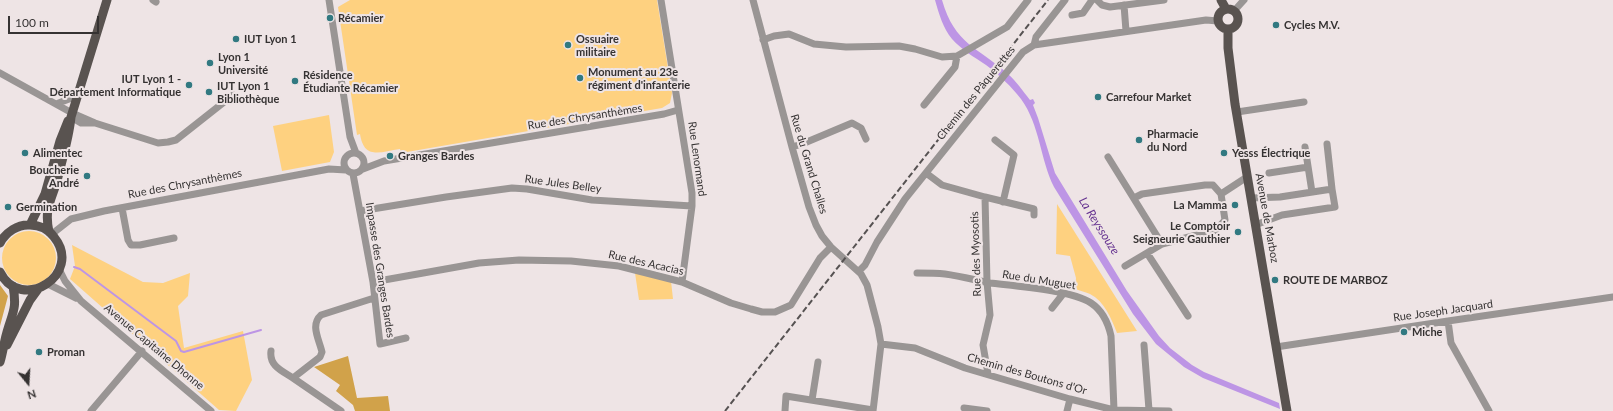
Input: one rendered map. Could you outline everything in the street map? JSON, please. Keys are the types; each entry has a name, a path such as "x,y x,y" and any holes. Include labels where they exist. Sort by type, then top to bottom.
{"main road":[{"path":"50,233 47,213 70,130 72,115 107,0"},
{"path":"1221,0 1238,18 1235,26 1228,29 1222,27 1218,21 1220,13 1230,10"},
{"name":"Avenue de Marboz","path":"1228,29 1230,64 1247,177 1287,411"},
{"path":"30,225 45,194 64,128 72,115"},
{"path":"0,243 4,232 14,228 30,225 37,226 50,233 60,247 61,254 59,269 55,277 48,284 38,288 25,290 13,286 1,274"},
{"path":"0,362 16,303 13,286"},
{"path":"3,351 38,288"}],"street":[{"path":"329,0 350,137 356,153 364,159 365,162 363,169 358,173 353,174 346,170 344,165 350,137"},
{"path":"662,0 678,110"},
{"name":"Rue du Grand Challes","path":"753,0 809,207 822,236 859,271 864,277 867,286 881,344 873,410"},
{"path":"764,40 774,36 790,34 814,44 846,47 899,46 942,57 960,55 1006,27 1028,0"},
{"path":"1065,0 1036,37 1034,45 1206,20 1218,21"},
{"path":"1072,15 1083,13 1092,0"},
{"path":"1097,0 1105,7 1164,0"},
{"path":"1230,10 1244,0"},
{"path":"1124,5 1126,31"},
{"name":"Chemin des Pâquerettes","path":"859,271 865,265 877,242 905,199 1023,52 1034,45"},
{"path":"924,105 955,67 960,55"},
{"path":"0,73 56,104 81,123 95,123 158,143 176,140 233,95"},
{"path":"56,104 78,96"},
{"path":"1237,112 1304,102"},
{"name":"Rue des Chrysanthèmes","path":"363,169 384,161 664,114 678,110"},
{"name":"Rue Lenormand","path":"678,110 692,193 692,206 682,282"},
{"path":"792,147 852,124 861,128 866,139"},
{"path":"995,140 1014,155 1003,202"},
{"path":"1255,224 1282,215 1335,207 1327,144"},
{"path":"1305,147 1312,192"},
{"path":"346,158 351,153 356,153"},
{"path":"1108,157 1162,244"},
{"name":"Rue des Chrysanthèmes","path":"329,169 346,158"},
{"name":"Rue des Chrysanthèmes","path":"364,159 384,161"},
{"path":"1269,173 1308,167"},
{"name":"Rue des Chrysanthèmes","path":"50,233 71,219 104,211 329,169 346,170"},
{"name":"Rue des Myosotis","path":"926,173 942,186 985,197 990,315 983,346 988,374"},
{"name":"Impasse des Granges Bardes","path":"353,174 373,282 380,344 406,338"},
{"path":"1221,194 1247,177"},
{"path":"1125,266 1162,244 1216,230 1225,220 1221,194 1214,185 1142,194 1134,198"},
{"name":"Rue Jules Belley","path":"360,211 512,188 527,189 606,202 692,206"},
{"path":"1251,198 1280,197 1332,190"},
{"path":"985,197 1034,209 1034,215"},
{"path":"122,208 128,240 131,245 140,246 174,238"},
{"name":"Rue des Acacias","path":"373,282 480,264 520,260 571,261 619,266 682,282 731,303 762,312 775,312 791,305 820,258 831,246"},
{"path":"1147,253 1188,316"},
{"name":"Avenue Capitaine Dhonne","path":"59,269 65,281 82,301 211,411"},
{"name":"Rue du Muguet","path":"917,273 944,274 1063,294 1090,302 1104,316 1110,328 1114,410"},
{"name":"Avenue Capitaine Dhonne","path":"48,284 82,301"},
{"path":"1052,308 1063,294"},
{"path":"293,378 320,357 322,352 315,324 316,319 321,314 374,298"},
{"name":"Rue Joseph Jacquard","path":"1276,347 1613,298"},
{"path":"1448,321 1451,343 1489,411"},
{"name":"Chemin des Boutons d'Or","path":"881,344 915,348 965,368 1070,399 1114,410 1169,411"},
{"path":"1144,346 1149,410"},
{"path":"271,351 270,355 274,366 341,411"},
{"path":"91,411 142,352"},
{"path":"812,400 818,362"},
{"path":"785,411 786,396 873,410"},
{"path":"1067,411 1070,399"},
{"path":"964,408 987,411"}],"shaded area":[{"path":"350,0 657,0 672,93 670,103 662,108 401,153 400,149 380,152 369,151 365,148 360,134 357,135 338,7"},
{"path":"935,0 942,0 953,27 960,36 1008,74 1030,100 1033,99 1035,103 1033,105 1055,173 1127,291 1159,336 1170,348 1192,365 1204,372 1279,403 1280,409 1203,378 1184,367 1156,344 1133,314 1054,187 1049,176 1032,120 1021,99 995,72 964,50 952,39 944,26"},
{"path":"329,115 334,152 330,162 282,171 273,126"},
{"path":"1057,204 1137,331 1117,333 1110,316 1100,301 1090,294 1075,289 1076,278 1070,256 1056,254"},
{"path":"29,231 39,233 48,239 54,248 56,258 54,268 48,277 39,283 29,285 19,283 10,277 4,268 2,258 4,248 10,239 19,233"},
{"path":"72,245 143,282 163,283 190,273 188,296 178,306 184,348 243,331 252,380 236,411 219,410 70,279 75,266"},
{"path":"635,273 671,281 673,299 639,300"},
{"path":"0,285 8,296 0,326"},
{"path":"348,356 357,398 388,396 390,411 355,411 353,405 336,391 340,385 314,367"}],"waterway":[{"path":"74,267 80,269 176,341 181,351 184,352 261,330"}],"railway":[{"path":"725,411 1048,0"}],"place":[{"name":"Récamier","path":"330,18"},
{"name":"Cycles M.V.","path":"1276,25"},
{"name":"IUT Lyon 1","path":"236,39"},
{"name":"Ossuaire militaire","path":"568,45"},
{"name":"Lyon 1 Université","path":"210,63"},
{"name":"Monument au 23e régiment d'infanterie","path":"580,78"},
{"name":"Résidence Étudiante Récamier","path":"295,81"},
{"name":"IUT Lyon 1 - Département Informatique","path":"189,85"},
{"name":"IUT Lyon 1 Bibliothèque","path":"209,92"},
{"name":"Carrefour Market","path":"1098,97"},
{"name":"Pharmacie du Nord","path":"1139,140"},
{"name":"Alimentec","path":"25,153"},
{"name":"Yesss Électrique","path":"1224,153"},
{"name":"Granges Bardes","path":"390,156"},
{"name":"Boucherie André","path":"87,176"},
{"name":"La Mamma","path":"1235,205"},
{"name":"Germination","path":"8,207"},
{"name":"Le Comptoir Seigneurie Gauthier","path":"1238,232"},
{"name":"ROUTE DE MARBOZ","path":"1275,280"},
{"name":"Miche","path":"1404,332"},
{"name":"Proman","path":"39,352"}],"water label":[{"name":"La Reyssouze","path":"1099,226"}]}
